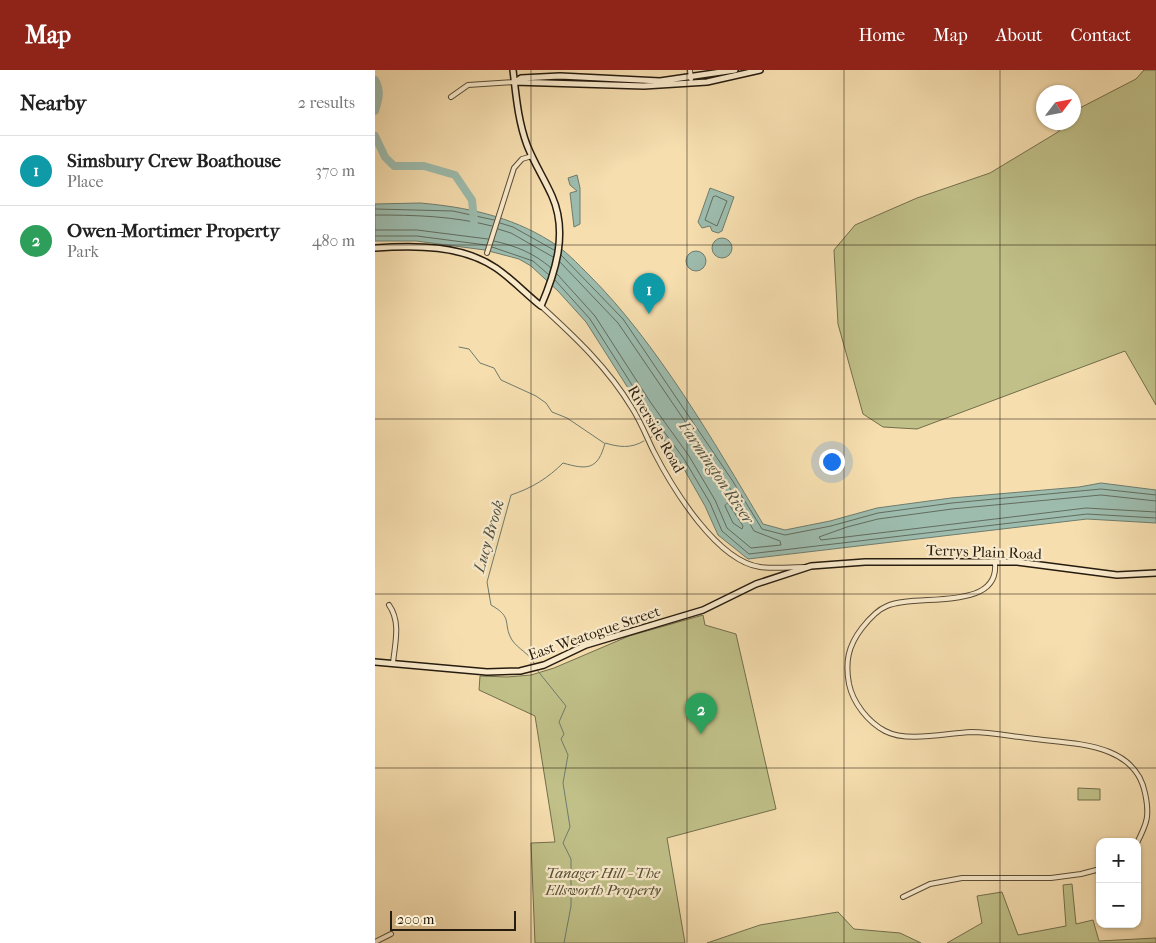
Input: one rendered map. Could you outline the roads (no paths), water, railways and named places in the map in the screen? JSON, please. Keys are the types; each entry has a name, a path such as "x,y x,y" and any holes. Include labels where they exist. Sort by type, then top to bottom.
{"street":[{"path":"513,70 520,122 532,156 557,207 560,225 559,246 549,286 541,306"},
{"path":"690,70 691,81"},
{"path":"691,81 735,70"},
{"path":"451,97 468,85 514,82 644,86 719,80 760,70"},
{"path":"487,253 514,168 522,159 532,156"},
{"name":"Riverside Road","path":"375,248 432,248 477,258 497,269 581,343 607,371 633,409 663,469 705,529 720,545 733,557 759,567 811,566"},
{"name":"Terrys Plain Road","path":"811,566 865,562 995,564 1017,562 1117,575 1156,573"},
{"path":"995,564 995,575 992,581 975,594 898,602 886,606 873,615 852,641 847,658 849,682 854,699 866,716 886,732 912,736 972,732 993,733 1092,747 1115,754 1136,772 1144,788 1148,818 1139,838"},
{"name":"East Weatogue Street","path":"375,662 393,662 487,672 520,671 544,665 586,645 703,610 756,584 811,566"},
{"path":"389,605 394,613 397,625 393,662"},
{"path":"903,897 930,884 962,878 1051,878 1096,870"},
{"path":"375,942 391,934"}],"water":[{"path":"577,175 580,188 580,224 574,227 570,193 577,191 570,185 568,178"},
{"path":"710,188 734,197 722,231 718,233 712,231 710,226 702,228 698,222"},
{"name":"Farmington River","path":"420,203 471,210 503,219 535,232 571,257 615,303 661,362 704,427 763,524 785,530 830,521 877,508 951,498 1079,487 1101,483 1156,490 1156,523 1087,519 748,559 718,535 705,506 680,462 642,410 586,322 558,291 531,266 519,259 485,250 416,241 375,241 375,204"},
{"path":"722,238 729,241 732,248 729,255 722,258 715,255 712,248 715,241"},
{"path":"696,251 703,254 706,261 703,268 696,271 689,268 686,261 689,254"}],"waterway":[{"path":"375,80 379,95 375,111"},
{"path":"375,136 385,157 394,166 424,166 455,175 472,200 474,221"},
{"path":"459,347 469,349 480,363 494,368 501,380 536,396 546,403 552,412 567,418 604,443"},
{"name":"Lucy Brook","path":"650,438 658,433"},
{"name":"Lucy Brook","path":"534,663 512,640 503,614 491,605 487,582 511,495 539,482 563,463 579,467 590,466 599,458 605,443 625,447 644,441"},
{"name":"Lucy Brook","path":"537,670 566,706 559,722 564,734 561,739 568,755 563,783 570,827 563,843 571,859 571,906 564,943"}],"place":[{"name":"Simsbury Crew Boathouse","path":"649,314"},
{"name":"Owen-Mortimer Property","path":"701,734"}],"park label":[{"name":"Tanager Hill - The Ellsworth Property","path":"603,882"}]}
